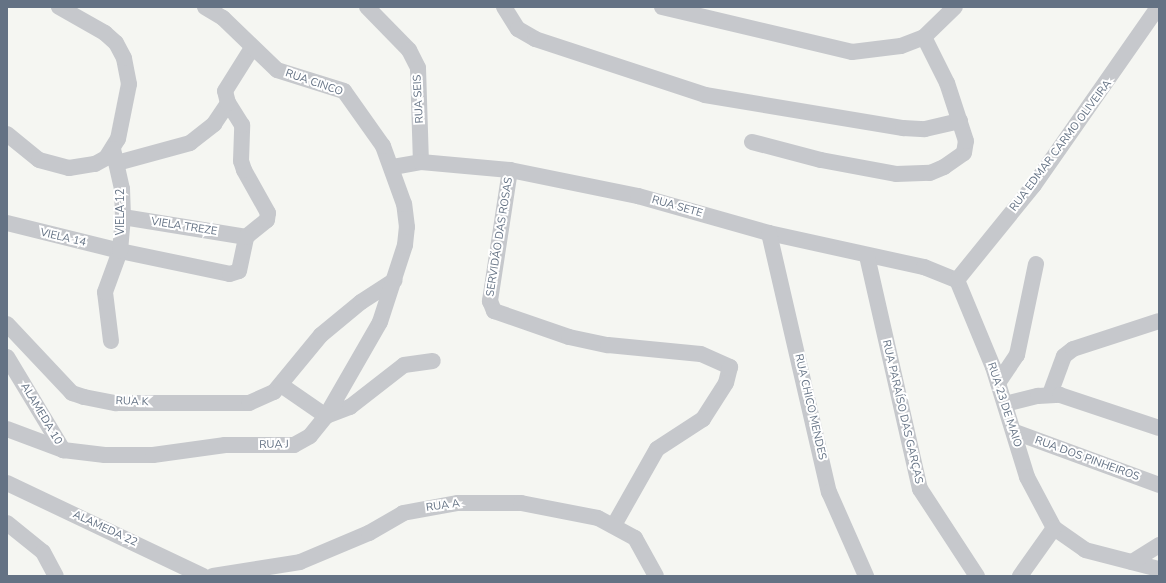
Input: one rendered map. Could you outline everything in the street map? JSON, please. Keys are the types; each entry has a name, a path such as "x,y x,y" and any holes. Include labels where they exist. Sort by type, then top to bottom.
{"street":[{"path":"59,7 105,33 116,43 124,58 129,84 124,117 115,156"},
{"name":"RUA CINCO","path":"205,7 223,18 252,48 277,70 344,91 369,122 393,167 407,227"},
{"name":"RUA SEIS","path":"367,7 409,50 418,68 421,162"},
{"path":"504,7 518,29 535,39 705,95 903,128 925,129 960,121"},
{"path":"662,7 852,52 901,46 924,37 955,7"},
{"name":"RUA EDMAR CARMO OLIVEIRA","path":"957,280 1034,185 1158,7"},
{"path":"752,142 822,160 917,175 944,167 964,154 966,142 947,83 924,37"},
{"path":"246,236 267,220 268,213 244,170 241,161 242,125 228,103 228,83 252,48"},
{"path":"7,134 39,160 69,168 95,164 115,156 190,143 214,124 228,103"},
{"name":"VIELA 12","path":"111,341 105,292 120,251 123,217 115,156"},
{"name":"RUA SETE","path":"393,167 421,162 510,170 638,196 769,233 867,256 924,267 957,280"},
{"name":"SERVIDÃO DAS ROSAS","path":"510,170 490,301 494,311 569,337 608,345 701,354 730,367 726,383 703,419 657,449 614,525"},
{"name":"VIELA TREZE","path":"123,217 246,236"},
{"name":"VIELA 14","path":"7,223 120,251 230,274 241,268 246,236"},
{"name":"RUA J","path":"7,429 63,450 105,455 153,455 226,445 294,445 310,436 326,416 380,322 395,280 407,227"},
{"name":"RUA CHICO MENDES","path":"769,233 830,492 866,576"},
{"name":"RUA PARAÍSO DAS GARÇAS","path":"867,256 920,488 977,576"},
{"path":"998,383 1017,355 1036,264"},
{"name":"RUA K","path":"7,324 63,385 84,398 116,403 249,402 266,398 281,385 321,334 361,302 395,280"},
{"name":"RUA 23 DE MAIO","path":"957,280 998,383 1027,477 1054,528"},
{"path":"1050,394 1064,356 1073,349 1159,321"},
{"name":"ALAMEDA 10","path":"7,357 63,450"},
{"path":"281,385 326,416 350,408 404,365 433,361"},
{"path":"1005,404 1050,394 1159,428"},
{"name":"RUA DOS PINHEIROS","path":"1014,432 1159,485"},
{"name":"ALAMEDA 22","path":"7,483 203,576"},
{"name":"RUA A","path":"213,576 300,562 369,532 403,514 450,504 521,503 577,512 614,525 635,538 656,576"},
{"path":"7,523 43,552 56,576"},
{"path":"1020,576 1054,528 1085,550 1159,569"},
{"path":"1132,562 1159,546"}]}
